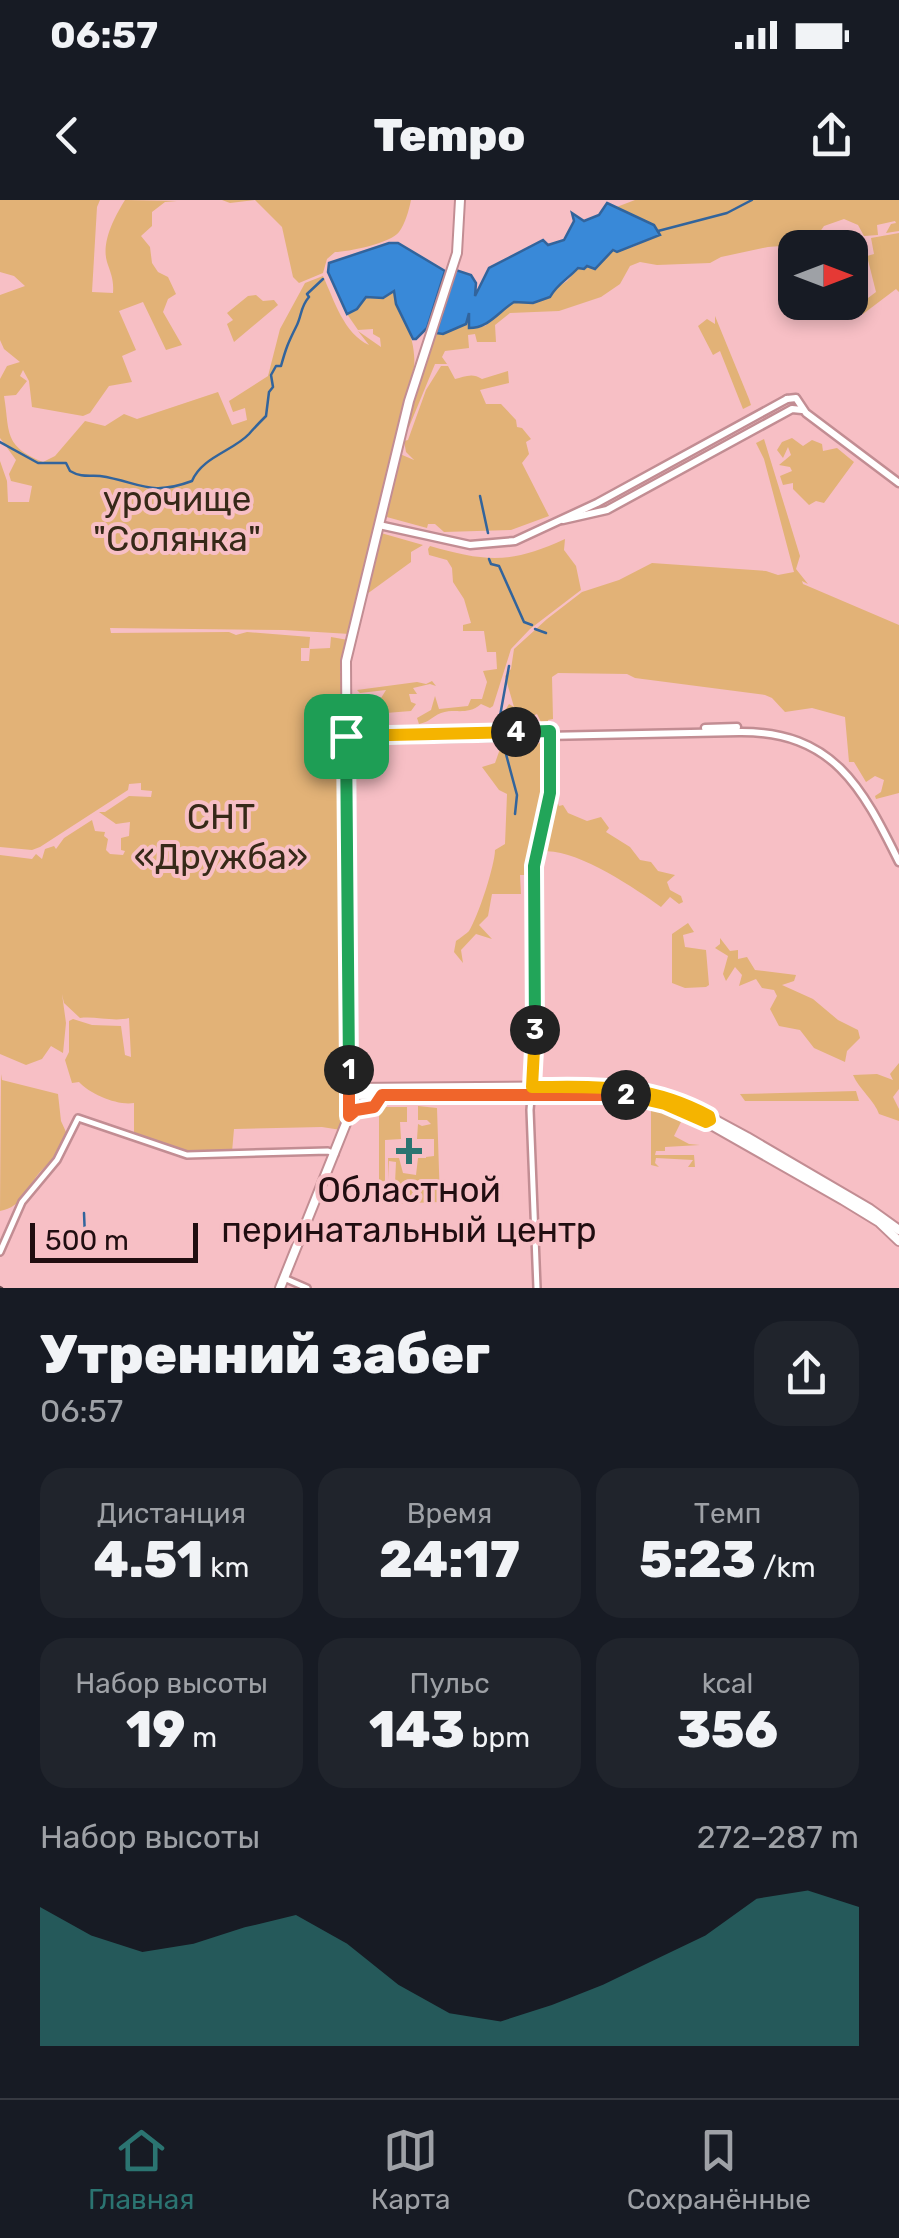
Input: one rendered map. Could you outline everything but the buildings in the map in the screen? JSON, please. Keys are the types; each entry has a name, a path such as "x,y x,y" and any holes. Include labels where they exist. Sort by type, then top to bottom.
{"main road":[{"path":"282,1283 352,1113 346,661 408,400 455,260 460,200"},
{"path":"379,525 480,545 508,543 592,506 788,399 786,406 797,408 899,483"},
{"path":"565,518 602,512 797,408"},
{"path":"729,432 735,442"},
{"path":"644,479 650,489"},
{"path":"346,738 756,727 796,734 829,752 852,771 899,853"},
{"path":"550,733 756,732 794,738 826,755 848,774 865,796 899,862"},
{"path":"349,1092 640,1089 676,1100 888,1225 899,1241"},
{"path":"352,1113 374,1107 378,1093"}],"street":[{"path":"537,1288 531,1090 535,1052 534,866 550,793 550,733"},
{"path":"0,1252 22,1202 57,1160 80,1118 188,1155 328,1150 335,1154"},
{"path":"282,1283 307,1288"}],"green space":[{"path":"0,200 100,200 92,292 113,293 107,238 125,200 177,201 165,202 152,212 152,226 141,236 150,247 152,263 168,277 176,294 168,299 163,312 182,345 166,350 143,302 119,311 136,350 122,356 132,382 109,386 90,413 83,416 32,407 29,381 23,370 20,376 27,381 16,395 4,396 8,428 21,450 43,462 55,456 85,421 105,426 124,414 137,419 218,392 232,425 247,420 245,408 233,412 229,401 268,376 280,329 305,283 323,276 341,315 360,340 369,345 358,331 381,347 373,329 358,330 347,314 366,297 383,298 393,290 408,327 414,367 350,634 110,628 111,633 247,632 310,637 309,648 301,648 301,661 309,661 310,649 330,648 331,637 348,640 340,660 344,673 340,671 344,675 343,727 338,726 343,908 346,900 346,922 342,911 342,966 346,967 346,986 342,990 346,990 347,1007 343,1007 342,993 342,1013 346,1032 342,1017 341,1130 234,1129 232,1152 190,1153 134,1135 134,1103 112,1101 79,1082 72,1083 65,1060 69,1052 69,1021 73,1019 92,1025 121,1026 125,1055 131,1057 129,1018 80,1018 64,1003 62,994 66,1023 63,1053 51,1046 42,1059 26,1065 0,1054 0,855 32,859 36,854 42,859 45,849 56,849 64,838 92,820 95,831 105,832 106,850 123,855 121,838 129,836 130,822 116,824 99,812 129,796 151,797 152,791 141,790 141,783 129,784 128,790 40,847 0,847 0,461 7,481 8,502 29,502 32,486 11,481 9,474 16,460 0,438 0,379 7,366 20,362 4,349 0,340 0,295 25,286 14,276 0,272"},
{"path":"255,200 411,200 403,225 394,236 369,246 335,252 327,259 323,273 299,283 293,277 282,227"},
{"path":"635,200 899,200 899,231 886,233 895,221 877,225 878,235 868,236 868,230 861,230 844,219 821,230 778,230 778,246 721,257 710,263 640,262 630,266 620,284 601,297 559,311 510,313 495,325 496,342 477,342 475,334 468,335 469,348 445,351 442,357 447,364 435,364 404,431 436,333 466,324 469,312 470,327 485,326 514,302 533,303 567,281 578,268 587,265 595,269 613,250 633,247 651,238 654,225 614,208"},
{"path":"899,233 899,292 896,289 868,310 868,298 876,292 868,260 868,256 874,254 871,238"},
{"path":"256,295 278,305 234,342 227,324 233,320 227,313 248,296"},
{"path":"715,316 751,405 743,409 720,351 713,355 698,326 707,319 715,324"},
{"path":"441,366 448,366 455,379 471,375 482,379 508,371 509,383 480,390 486,404 501,404 531,439 526,442 529,454 522,463 549,516 511,530 444,532 435,524 428,524 427,528 383,516 400,454 414,460 406,452 404,441 408,440 426,390"},
{"path":"792,438 803,446 812,440 822,444 823,451 837,448 854,462 824,503 816,501 809,505 793,489 793,483 783,485 780,476 792,471 779,465 791,455 788,447 783,458 777,450 782,442"},
{"path":"764,439 800,556 796,569 808,584 802,581 803,584 899,625 899,793 876,799 884,780 875,776 866,782 854,762 849,762 845,717 812,708 785,712 765,695 627,674 558,673 552,677 553,719 548,720 548,727 543,726 537,714 517,723 501,717 509,704 514,707 505,676 511,669 514,649 582,592 619,580 652,563 778,575 794,572 764,459 756,443"},
{"path":"381,533 423,545 411,552 411,562 367,594"},
{"path":"565,539 564,550 576,566 581,590 530,629 511,649 493,706 481,704 471,710 441,713 419,724 417,718 431,710 435,696 439,709 468,706 471,699 482,699 487,682 483,671 497,669 496,652 487,652 484,631 463,631 463,625 471,623 464,599 453,582 452,568 447,560 429,555 430,546 498,558 529,553"},
{"path":"432,681 436,686 413,688 417,694 409,694 416,704 411,711 386,713 378,703 386,690 357,690 426,684"},
{"path":"547,742 546,794 532,853 530,885 527,886 527,875 520,875 521,894 492,894 488,916 479,925 492,939 476,934 461,950 463,963 454,952 456,941 473,924 495,850 505,844 507,794 499,790 482,767 495,763 500,749"},
{"path":"553,791 559,806 563,805 568,813 587,821 601,817 609,828 606,832 630,847 640,860 651,862 658,871 675,875 667,882 683,902 679,904 670,897 661,907 585,861 540,852"},
{"path":"688,923 694,932 683,935 685,947 706,950 706,987 685,988 672,983 672,934"},
{"path":"720,938 730,951 738,950 738,959 747,957 755,970 796,975 794,981 782,985 813,999 838,1020 858,1030 860,1038 847,1051 845,1062 814,1048 800,1030 779,1026 770,1009 777,996 774,990 762,988 756,979 739,986 742,975 735,967 726,981 723,974 728,956 715,948"},
{"path":"899,1063 899,1089 893,1097 899,1121 879,1114 853,1075 877,1074 893,1080 890,1074"},
{"path":"1,1074 2,1080 58,1094 66,1132 60,1150 24,1196 0,1211"},
{"path":"856,1091 859,1101 745,1101 740,1094"},
{"path":"651,1105 683,1118 674,1136 700,1145 665,1147 665,1151 656,1151 655,1155 694,1155 695,1167 688,1167 693,1160 656,1158 659,1167 651,1165"},
{"path":"418,1106 437,1108 440,1202 380,1204 380,1184 389,1184 387,1194 398,1194 396,1162 389,1161 389,1180 388,1158 399,1158 403,1173 416,1175 418,1158 434,1156 434,1139 417,1139 418,1124 431,1124 418,1120"},
{"path":"379,1107 407,1107 407,1122 400,1122 401,1139 385,1140 385,1182 379,1180"}],"water":[{"path":"607,203 654,225 660,235 617,252 613,250 595,269 578,268 550,297 533,303 514,302 476,327 469,328 469,313 466,324 436,333 456,270 471,275 476,283 475,296 489,268 543,240 548,245 564,240 574,221 572,213 584,221 599,215"},
{"path":"398,243 445,271 427,328 416,339 396,304 394,291 383,298 366,297 347,314 328,272 329,263"}],"waterway":[{"path":"658,231 727,213 752,200"},
{"path":"0,442 38,463 66,463 70,471 82,475 155,488 192,481 203,466 242,440 266,416 273,387 271,375 276,366 281,366 307,294 323,279"},
{"path":"480,496 488,533"},
{"path":"489,559 499,566 524,622 532,625"},
{"path":"535,629 546,633"},
{"path":"500,716 509,666"},
{"path":"503,743 517,795 515,814"},
{"path":"84,1213 85,1237"}],"place":[{"name":"Областной перинатальный центр","path":"409,1151"}],"route":[{"path":"550,731 550,793 534,866 532,1087 640,1089 686,1104 709,1116 709,1121 650,1099 596,1093 382,1095 374,1107 352,1111 349,1116 346,736 550,731"}],"park label":[{"name":"урочище \"Солянка\"","path":"177,519"},
{"name":"СНТ «Дружба»","path":"221,837"}]}
